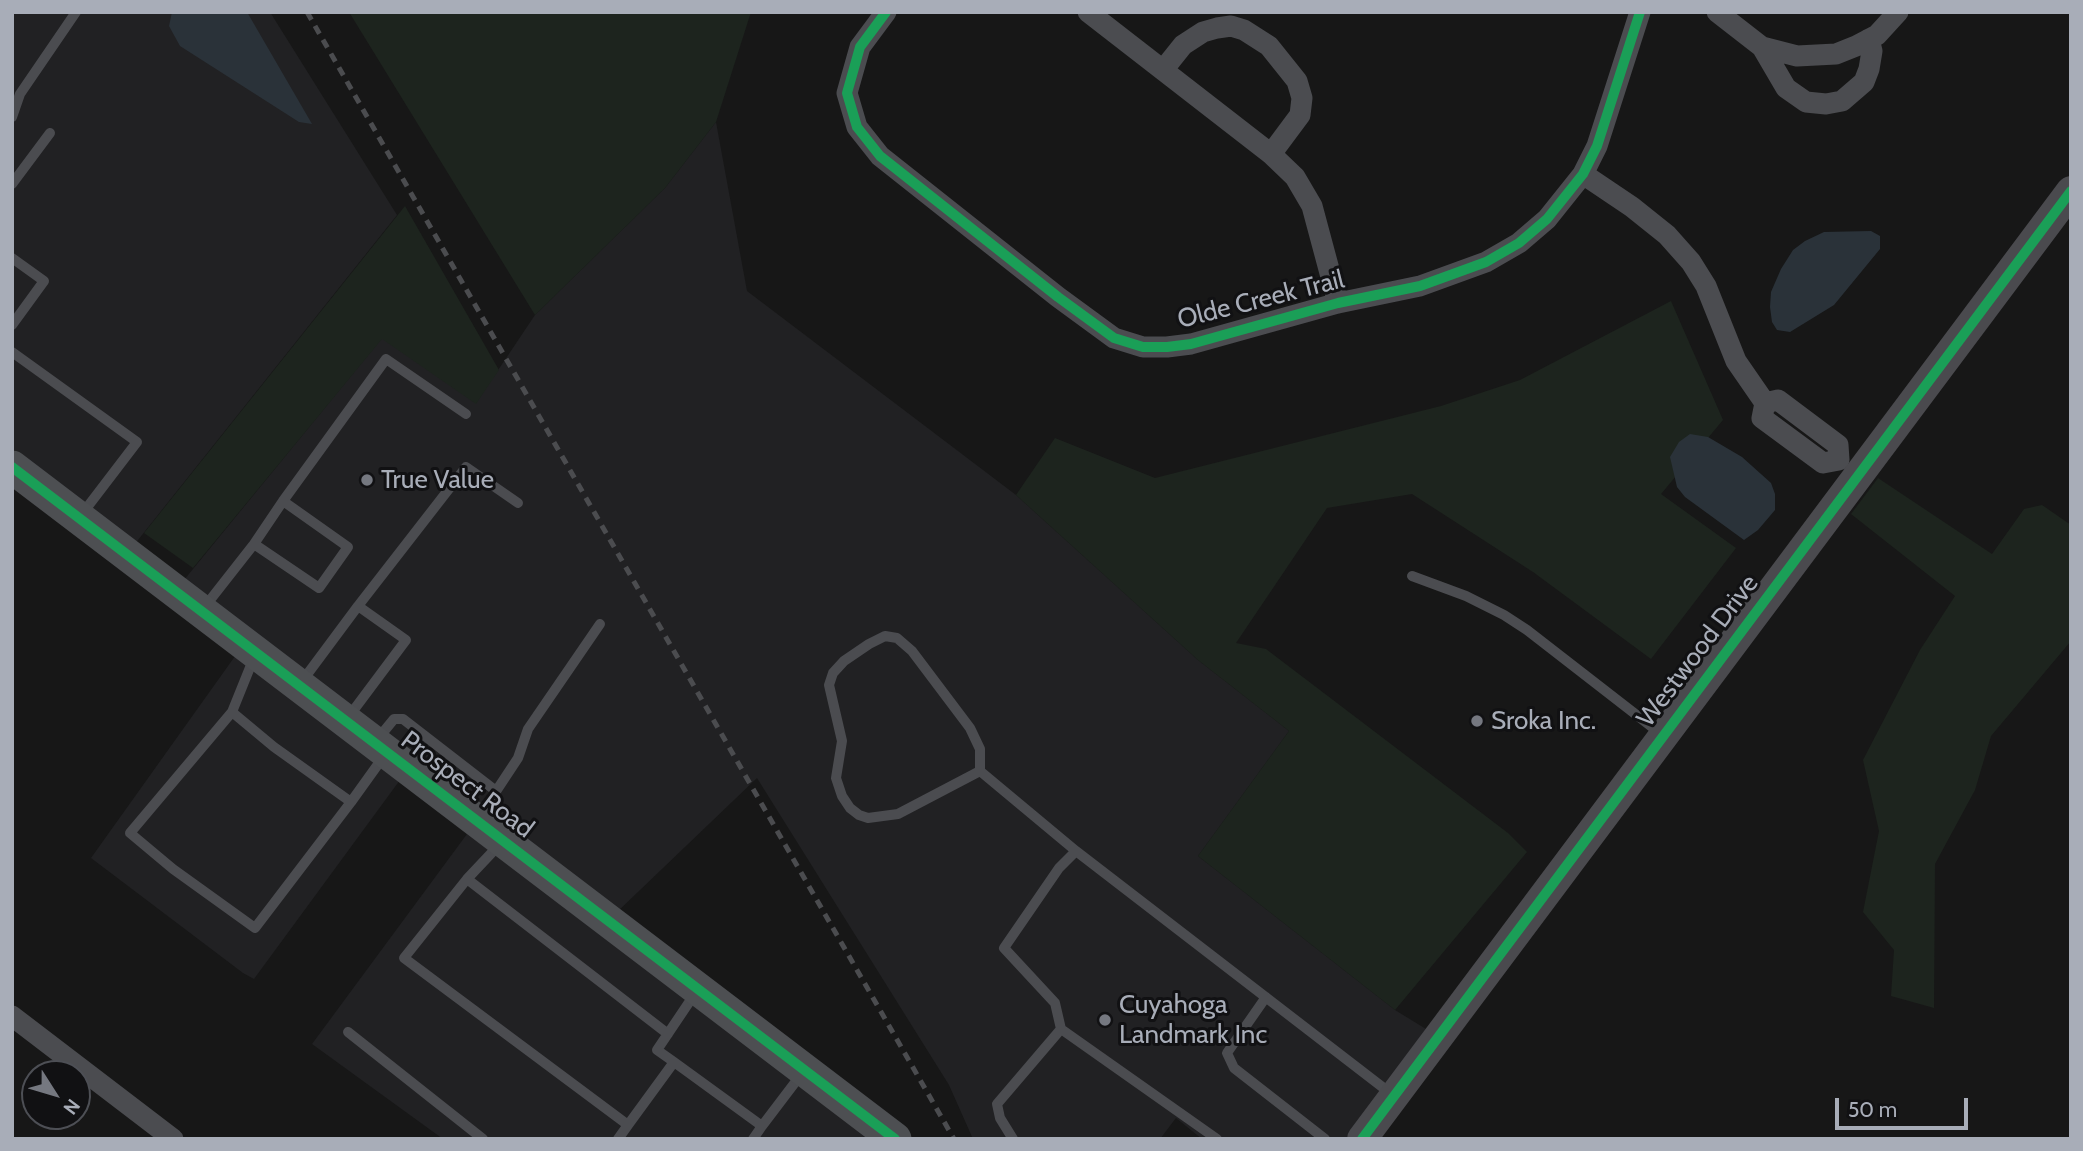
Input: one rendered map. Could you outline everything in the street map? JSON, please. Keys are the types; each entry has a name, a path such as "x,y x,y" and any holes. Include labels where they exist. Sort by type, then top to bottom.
{"main road":[{"name":"Prospect Road","path":"12,467 895,1139"}],"street":[{"name":"Olde Creek Trail","path":"886,12 860,47 852,72 847,93 857,127 880,156 1058,297 1114,338 1143,347 1191,344 1338,303 1420,285 1486,262 1519,243 1547,219 1583,174 1597,146 1640,12"},
{"path":"1088,12 1271,154 1295,177 1312,206 1338,303"},
{"path":"1717,12 1762,47 1786,88 1806,102 1825,104 1842,101 1864,82 1871,60 1869,39"},
{"path":"1762,47 1797,56 1836,54 1877,35 1898,12"},
{"path":"1163,70 1183,45 1203,32 1217,28 1231,26 1244,30 1269,46 1297,81 1302,98 1300,115 1271,154"},
{"path":"1583,174 1667,234 1691,262 1706,286 1736,361 1765,403 1762,418 1823,463 1849,468"},
{"name":"Westwood Drive","path":"1362,1139 1663,736 1849,468 2071,191"},
{"path":"12,1016 173,1139"}],"lane":[{"path":"12,117 20,94 76,12"},
{"path":"12,184 50,133"},
{"path":"12,258 44,281 12,325"},
{"path":"12,352 137,442 79,518"},
{"path":"201,611 254,544 386,359 466,414"},
{"path":"299,685 466,467 518,503"},
{"path":"254,544 319,588 348,547 283,501"},
{"path":"1412,576 1466,596 1504,615 1663,736"},
{"path":"346,721 406,640 359,606"},
{"path":"477,821 518,758 528,729 600,624"},
{"path":"885,636 897,638 912,651 970,728 980,749 980,771 898,814 868,818 859,815 842,796 836,778 842,741 829,685 834,673 844,661 869,644 885,636"},
{"path":"256,653 232,712 130,833 173,869 255,928 351,802 394,719 403,719 496,790"},
{"path":"232,712 274,747 351,802"},
{"path":"980,771 1076,851 1394,1096"},
{"path":"503,841 467,879 404,958 628,1125"},
{"path":"1076,851 1059,868 1004,948 1055,1003 1061,1029 1217,1139"},
{"path":"467,879 668,1034"},
{"path":"698,989 657,1049 762,1126"},
{"path":"1266,997 1227,1053 1234,1068 1325,1139"},
{"path":"1013,1139 1000,1118 997,1104 1061,1029"},
{"path":"348,1032 484,1139"},
{"path":"618,1139 674,1062"},
{"path":"753,1139 805,1070"}],"shaded area":[{"path":"12,12 270,12 397,215 134,545 12,450"},
{"path":"172,12 247,12 312,124 299,122 180,46 169,26"},
{"path":"349,12 751,12 716,122 665,188 535,315"},
{"path":"716,122 747,291 1016,495 1198,660 1289,731 1198,856 1395,1010 1426,1029 1346,1139 1202,1139 1176,1118 1160,1139 973,1139 949,1085 757,778 616,913 184,580 382,338 476,403 535,315 665,188"},
{"path":"405,206 499,370 476,404 382,339 193,568 144,533"},
{"path":"1871,231 1880,236 1880,249 1834,305 1790,332 1777,330 1772,322 1771,292 1793,250 1824,232"},
{"path":"1671,301 1723,420 1661,494 1736,548 1651,659 1533,572 1412,494 1327,508 1236,643 1266,649 1508,833 1527,852 1395,1010 1198,856 1289,731 1198,660 1016,495 1055,438 1155,478 1441,406 1520,380"},
{"path":"1690,434 1708,437 1742,457 1771,483 1775,494 1775,510 1758,530 1744,540 1685,497 1677,487 1670,457 1679,442"},
{"path":"1878,478 1992,554 2024,509 2042,505 2071,525 2071,641 1991,736 1975,790 1935,864 1934,1008 1891,996 1894,950 1863,912 1879,831 1863,760 1920,650 1955,596 1851,514"},
{"path":"238,652 400,780 254,979 91,858"},
{"path":"467,834 808,1082 879,1139 443,1139 312,1044"}],"railway":[{"path":"307,12 954,1139"}],"cycle path":[{"path":"886,12 860,47 847,93 857,127 880,156 1058,297 1114,338 1143,347 1191,344 1338,303 1420,286 1486,262 1519,243 1547,219 1583,174 1597,146 1640,12"},
{"path":"1362,1139 2071,191"},
{"path":"12,467 895,1139"}],"place":[{"name":"True Value","path":"367,480"},
{"name":"Sroka Inc.","path":"1477,721"},
{"name":"Cuyahoga Landmark Inc","path":"1105,1020"}]}
